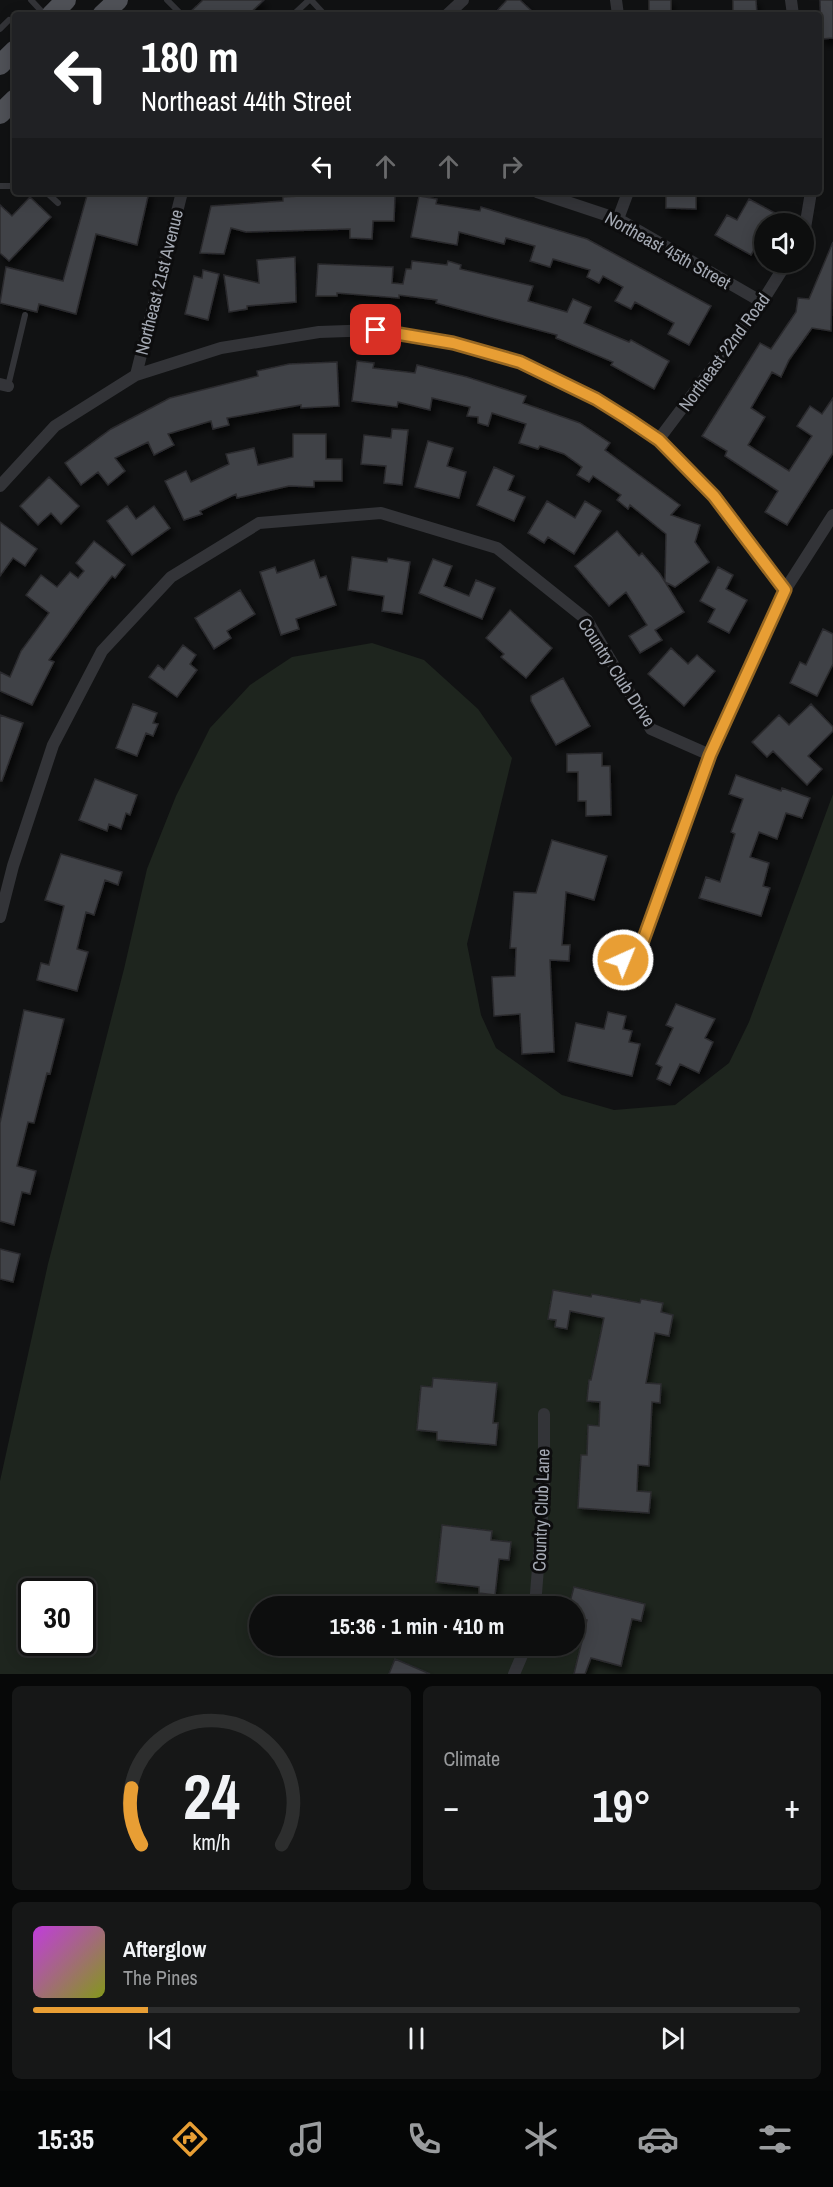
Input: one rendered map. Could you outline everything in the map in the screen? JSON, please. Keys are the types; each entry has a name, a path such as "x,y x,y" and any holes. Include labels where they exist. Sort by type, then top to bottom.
{"main road":[{"path":"54,12 66,0"},
{"path":"105,12 118,0"},
{"path":"0,65 12,53"},
{"path":"0,114 12,102"}],"street":[{"path":"450,12 462,0"},
{"name":"Northeast 21st Avenue","path":"0,486 55,426 136,375 181,195"},
{"name":"Northeast 45th Street","path":"546,195 618,219 762,302"},
{"path":"618,219 627,195"},
{"path":"808,213 810,195"},
{"name":"Northeast 22nd Road","path":"659,440 762,302 780,273"},
{"path":"136,375 221,348 319,332 376,330 453,343 520,362 596,399 659,440 714,496 785,590"},
{"name":"Country Club Drive","path":"6,864 52,745 102,651 171,577 259,523 381,513 496,548 587,620 651,729 710,755"},
{"path":"623,960 640,949 710,755 785,590 833,515"},
{"path":"0,917 6,864"},
{"name":"Country Club Lane","path":"536,1596 544,1492 544,1414"},
{"path":"514,1674 522,1656"}],"lane":[{"path":"31,0 42,12"},
{"path":"167,0 179,12"},
{"path":"296,12 310,0 323,12"},
{"path":"0,28 9,20"},
{"path":"49,195 58,203"},
{"path":"4,385 25,315"}],"shaded area":[{"path":"372,643 424,660 478,709 512,758 467,944 481,1015 496,1048 562,1095 614,1110 675,1105 729,1063 749,1022 833,794 833,1674 0,1674 0,1481 48,1264 124,969 147,869 176,796 210,728 250,685 292,657"}],"building":[{"path":"203,0 264,0 251,12 190,12"},
{"path":"507,0 520,0 533,12 496,12"},
{"path":"649,0 671,0 671,12 649,12"},
{"path":"733,0 756,0 757,12 733,12"},
{"path":"820,0 833,0 833,38 822,39"},
{"path":"87,195 148,195 137,245 96,234 76,314 39,304 37,312 0,303 6,267 63,281"},
{"path":"666,195 696,195 696,209 666,208"},
{"path":"395,196 394,221 373,221 372,239 350,238 350,229 246,232 231,228 224,254 200,253 211,206 283,201 283,197"},
{"path":"419,196 437,199 436,204 480,211 481,207 587,239 711,306 689,345 668,334 674,323 635,302 631,309 615,301 623,287 603,276 599,283 587,277 590,270 553,259 550,267 530,261 535,246 506,238 504,244 459,232 457,245 411,237"},
{"path":"30,197 51,217 9,261 0,253 0,205 12,216"},
{"path":"749,199 775,213 754,213 754,250 751,255 715,235 727,215 737,220"},
{"path":"833,242 831,331 812,328 789,360 781,377 772,372 751,408 765,417 748,445 789,471 812,436 797,426 810,406 822,414 833,398 833,453 787,525 765,512 778,491 725,456 727,451 702,436 760,343 771,349 796,312 798,298 809,299"},
{"path":"295,257 296,302 247,306 247,309 229,312 224,275 259,283 257,260"},
{"path":"412,261 447,265 448,261 461,265 460,269 533,286 528,301 567,312 573,299 591,307 584,323 629,342 631,340 669,361 654,389 611,365 613,362 556,338 557,335 436,303 437,300 399,295 399,298 337,293 337,296 316,296 318,264 393,267 392,283 403,284 406,269 411,269"},
{"path":"203,270 219,274 208,320 185,314 194,276 202,278"},
{"path":"357,361 374,363 373,368 415,373 417,365 467,377 526,396 523,403 580,423 610,443 605,450 680,505 671,515 700,525 695,542 709,562 675,587 665,582 666,534 630,505 628,509 617,500 621,495 593,476 589,482 577,475 582,467 564,454 540,446 538,449 519,443 526,424 492,413 488,426 478,423 478,417 467,416 470,407 432,398 430,410 398,402 397,407 352,401"},
{"path":"337,362 339,406 301,408 301,405 227,418 229,425 213,429 211,421 168,434 174,445 154,455 148,442 115,458 125,471 108,485 98,472 81,485 65,463 111,429 170,398 258,376 257,371 289,364"},
{"path":"392,429 408,430 402,485 384,483 386,466 361,464 364,435 391,438"},
{"path":"293,434 326,434 326,459 342,459 342,481 314,481 314,487 289,486 237,498 236,494 200,511 202,514 184,520 165,481 186,471 191,482 229,464 226,454 254,448 258,465 293,457"},
{"path":"428,441 453,448 447,466 466,472 459,498 415,487"},
{"path":"494,467 514,476 508,490 525,497 514,521 477,505"},
{"path":"49,477 79,506 61,524 51,513 38,525 20,506"},
{"path":"547,501 575,518 585,501 601,511 574,554 548,537 544,543 528,533"},
{"path":"127,506 136,519 154,506 170,528 132,555 107,521"},
{"path":"0,522 37,549 25,566 13,558 0,576"},
{"path":"617,531 639,556 642,553 660,574 684,612 655,630 662,640 640,653 629,636 647,625 626,592 609,606 575,566"},
{"path":"94,541 125,565 115,578 112,576 49,660 54,662 32,705 0,691 0,672 10,677 21,651 49,613 26,595 41,575 57,587 70,572 78,578 84,571 76,563"},
{"path":"352,557 387,562 388,558 410,562 402,614 382,611 384,596 348,590"},
{"path":"433,559 452,566 444,586 469,596 476,580 495,588 482,619 419,593"},
{"path":"314,560 320,578 326,576 336,605 296,619 299,629 281,635 260,572 275,567 277,573"},
{"path":"718,567 733,575 726,589 747,600 729,633 708,622 715,609 700,601"},
{"path":"240,590 255,614 227,631 231,638 214,649 195,618"},
{"path":"510,610 552,648 526,678 501,657 504,654 486,638"},
{"path":"823,629 833,634 833,664 817,696 790,683 800,662 806,665"},
{"path":"183,645 196,655 190,664 197,670 177,697 149,677 158,665 164,670"},
{"path":"671,648 688,664 697,655 715,671 684,706 648,674"},
{"path":"563,678 590,726 556,745 531,701 531,696"},
{"path":"133,704 157,713 153,723 158,724 153,736 146,733 137,756 116,748"},
{"path":"811,704 833,727 833,731 808,756 822,769 807,785 773,751 767,757 752,742 779,715 789,725"},
{"path":"0,715 23,723 2,781 0,781"},
{"path":"602,753 602,766 610,766 611,815 586,816 586,801 578,801 578,772 567,772 567,754"},
{"path":"736,775 781,791 782,788 810,798 802,818 786,813 777,839 759,832 750,857 769,863 763,886 770,888 761,916 699,898 706,877 720,882 735,834 731,832 743,799 729,794"},
{"path":"95,779 137,795 130,815 126,813 121,829 109,824 107,831 79,820"},
{"path":"552,840 607,856 594,900 566,892 562,945 570,945 569,961 550,960 554,1052 522,1054 520,1014 494,1016 492,977 515,976 516,948 510,948 514,892 536,893"},
{"path":"61,854 122,872 118,885 105,880 94,915 86,912 77,949 88,952 77,991 37,980 41,963 49,965 64,906 45,900"},
{"path":"676,1004 715,1019 705,1038 713,1042 699,1073 680,1064 670,1085 657,1079 662,1067 656,1064 673,1028 666,1025"},
{"path":"24,1010 64,1019 50,1074 47,1073 34,1123 28,1122 17,1166 36,1171 30,1194 22,1192 14,1225 0,1221 0,1123"},
{"path":"608,1012 626,1016 623,1029 632,1031 629,1042 640,1044 632,1076 568,1061 576,1023 604,1029"},
{"path":"0,1249 20,1254 13,1282 0,1279"},
{"path":"553,1290 591,1297 592,1294 640,1303 641,1299 663,1303 661,1312 673,1315 669,1336 655,1333 646,1383 661,1384 660,1403 652,1402 649,1466 638,1465 637,1491 651,1492 649,1513 578,1508 581,1455 587,1455 588,1425 599,1426 600,1402 587,1401 589,1380 591,1380 604,1318 570,1311 567,1329 555,1327 556,1320 548,1319"},
{"path":"433,1378 497,1383 493,1423 498,1423 496,1445 437,1440 437,1432 417,1430 421,1386 432,1387"},
{"path":"442,1525 492,1531 491,1540 511,1542 509,1560 499,1559 495,1595 479,1593 479,1587 436,1582"},
{"path":"574,1587 645,1604 641,1621 632,1619 621,1666 591,1658 585,1674 574,1674 578,1656 585,1656 587,1620 585,1620 585,1596 572,1596"},
{"path":"395,1659 430,1674 389,1674"}],"route":[{"path":"376,330 453,343 520,362 596,399 628,419 659,440 714,496 785,590 710,755 640,949 623,960"}]}
